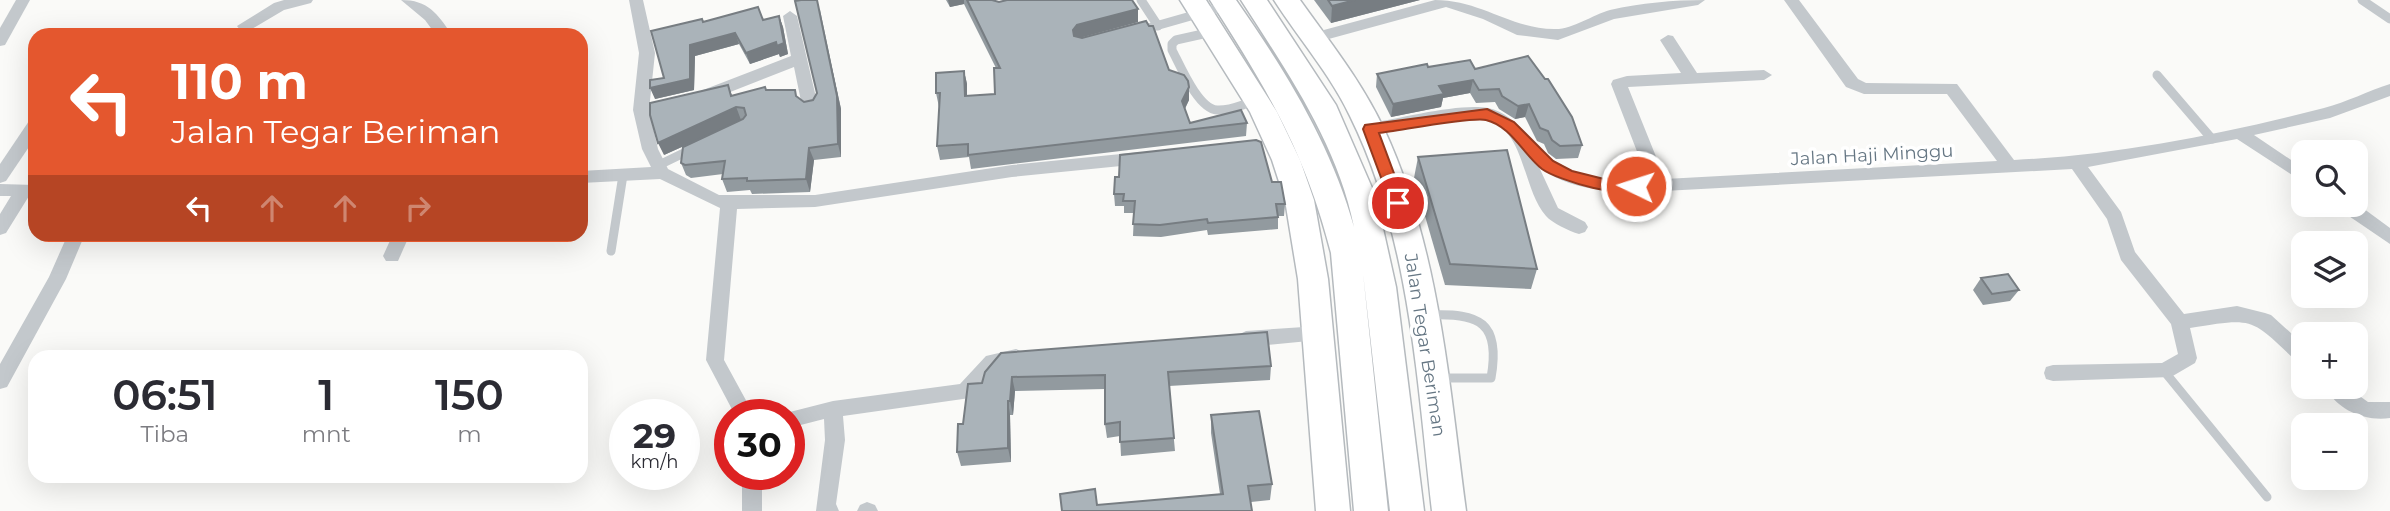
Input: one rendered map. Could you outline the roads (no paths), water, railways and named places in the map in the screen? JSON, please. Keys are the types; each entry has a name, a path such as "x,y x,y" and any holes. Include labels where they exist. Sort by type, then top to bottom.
{"main road":[{"name":"Jalan Tegar Beriman","path":"1287,0 1348,87 1371,129 1391,181 1410,248 1432,378 1450,511"},
{"name":"Jalan Tegar Beriman","path":"1219,8 1322,105 1362,197 1381,287 1407,511"},
{"path":"1219,8 1271,142 1294,183 1305,219 1319,333 1333,511"},
{"path":"1219,8 1305,132 1337,216 1346,253 1371,511"}],"street":[{"path":"0,41 23,0"},
{"path":"245,26 279,6 306,0"},
{"path":"408,0 430,16 439,28"},
{"path":"636,0 647,53 641,110 650,149 660,169 716,201 815,201 1012,171 1155,156"},
{"path":"1314,38 1447,1 1488,15 1522,31 1558,35 1611,15 1698,0"},
{"path":"1791,0 1852,83 1864,89 1951,88 2010,167"},
{"path":"790,16 810,106"},
{"path":"1668,40 1693,79"},
{"path":"699,97 799,60"},
{"path":"1659,186 1619,84 1627,81 1764,75"},
{"name":"Jalan Haji Minggu","path":"1371,129 1487,114 1509,125 1548,165 1568,176 1612,186 1659,186 2076,163 2212,139 2330,112 2390,90"},
{"path":"641,110 663,106"},
{"path":"2238,132 2291,168"},
{"path":"0,177 28,135"},
{"path":"1525,143 1531,170 1552,212 1579,227"},
{"path":"2053,373 2164,371 2188,358 2180,322 2127,255 2115,217 2076,163"},
{"path":"588,176 660,169"},
{"path":"0,190 28,190"},
{"path":"0,228 28,191"},
{"path":"729,203 715,360 736,399"},
{"path":"2363,217 2390,236"},
{"path":"0,381 57,279 73,242"},
{"path":"392,256 398,242"},
{"path":"2180,322 2237,313 2265,320 2291,345"},
{"path":"1226,341 1319,333"},
{"path":"805,416 963,392 974,387 987,363 999,358 1039,355"},
{"path":"2348,399 2374,414 2390,410"},
{"path":"829,511 825,509 835,440 833,410"},
{"path":"752,490 752,511"}],"lane":[{"path":"1141,0 1158,26"},
{"path":"2362,0 2390,19"},
{"path":"1132,32 1219,8"},
{"path":"1219,8 1176,40 1172,44 1172,50 1206,106 1213,110 1256,100"},
{"path":"2157,75 2212,139"},
{"path":"660,169 700,145"},
{"path":"611,251 623,174"},
{"path":"1421,315 1473,315 1489,329 1494,369 1491,378 1432,378"},
{"path":"2164,371 2267,496"}]}
